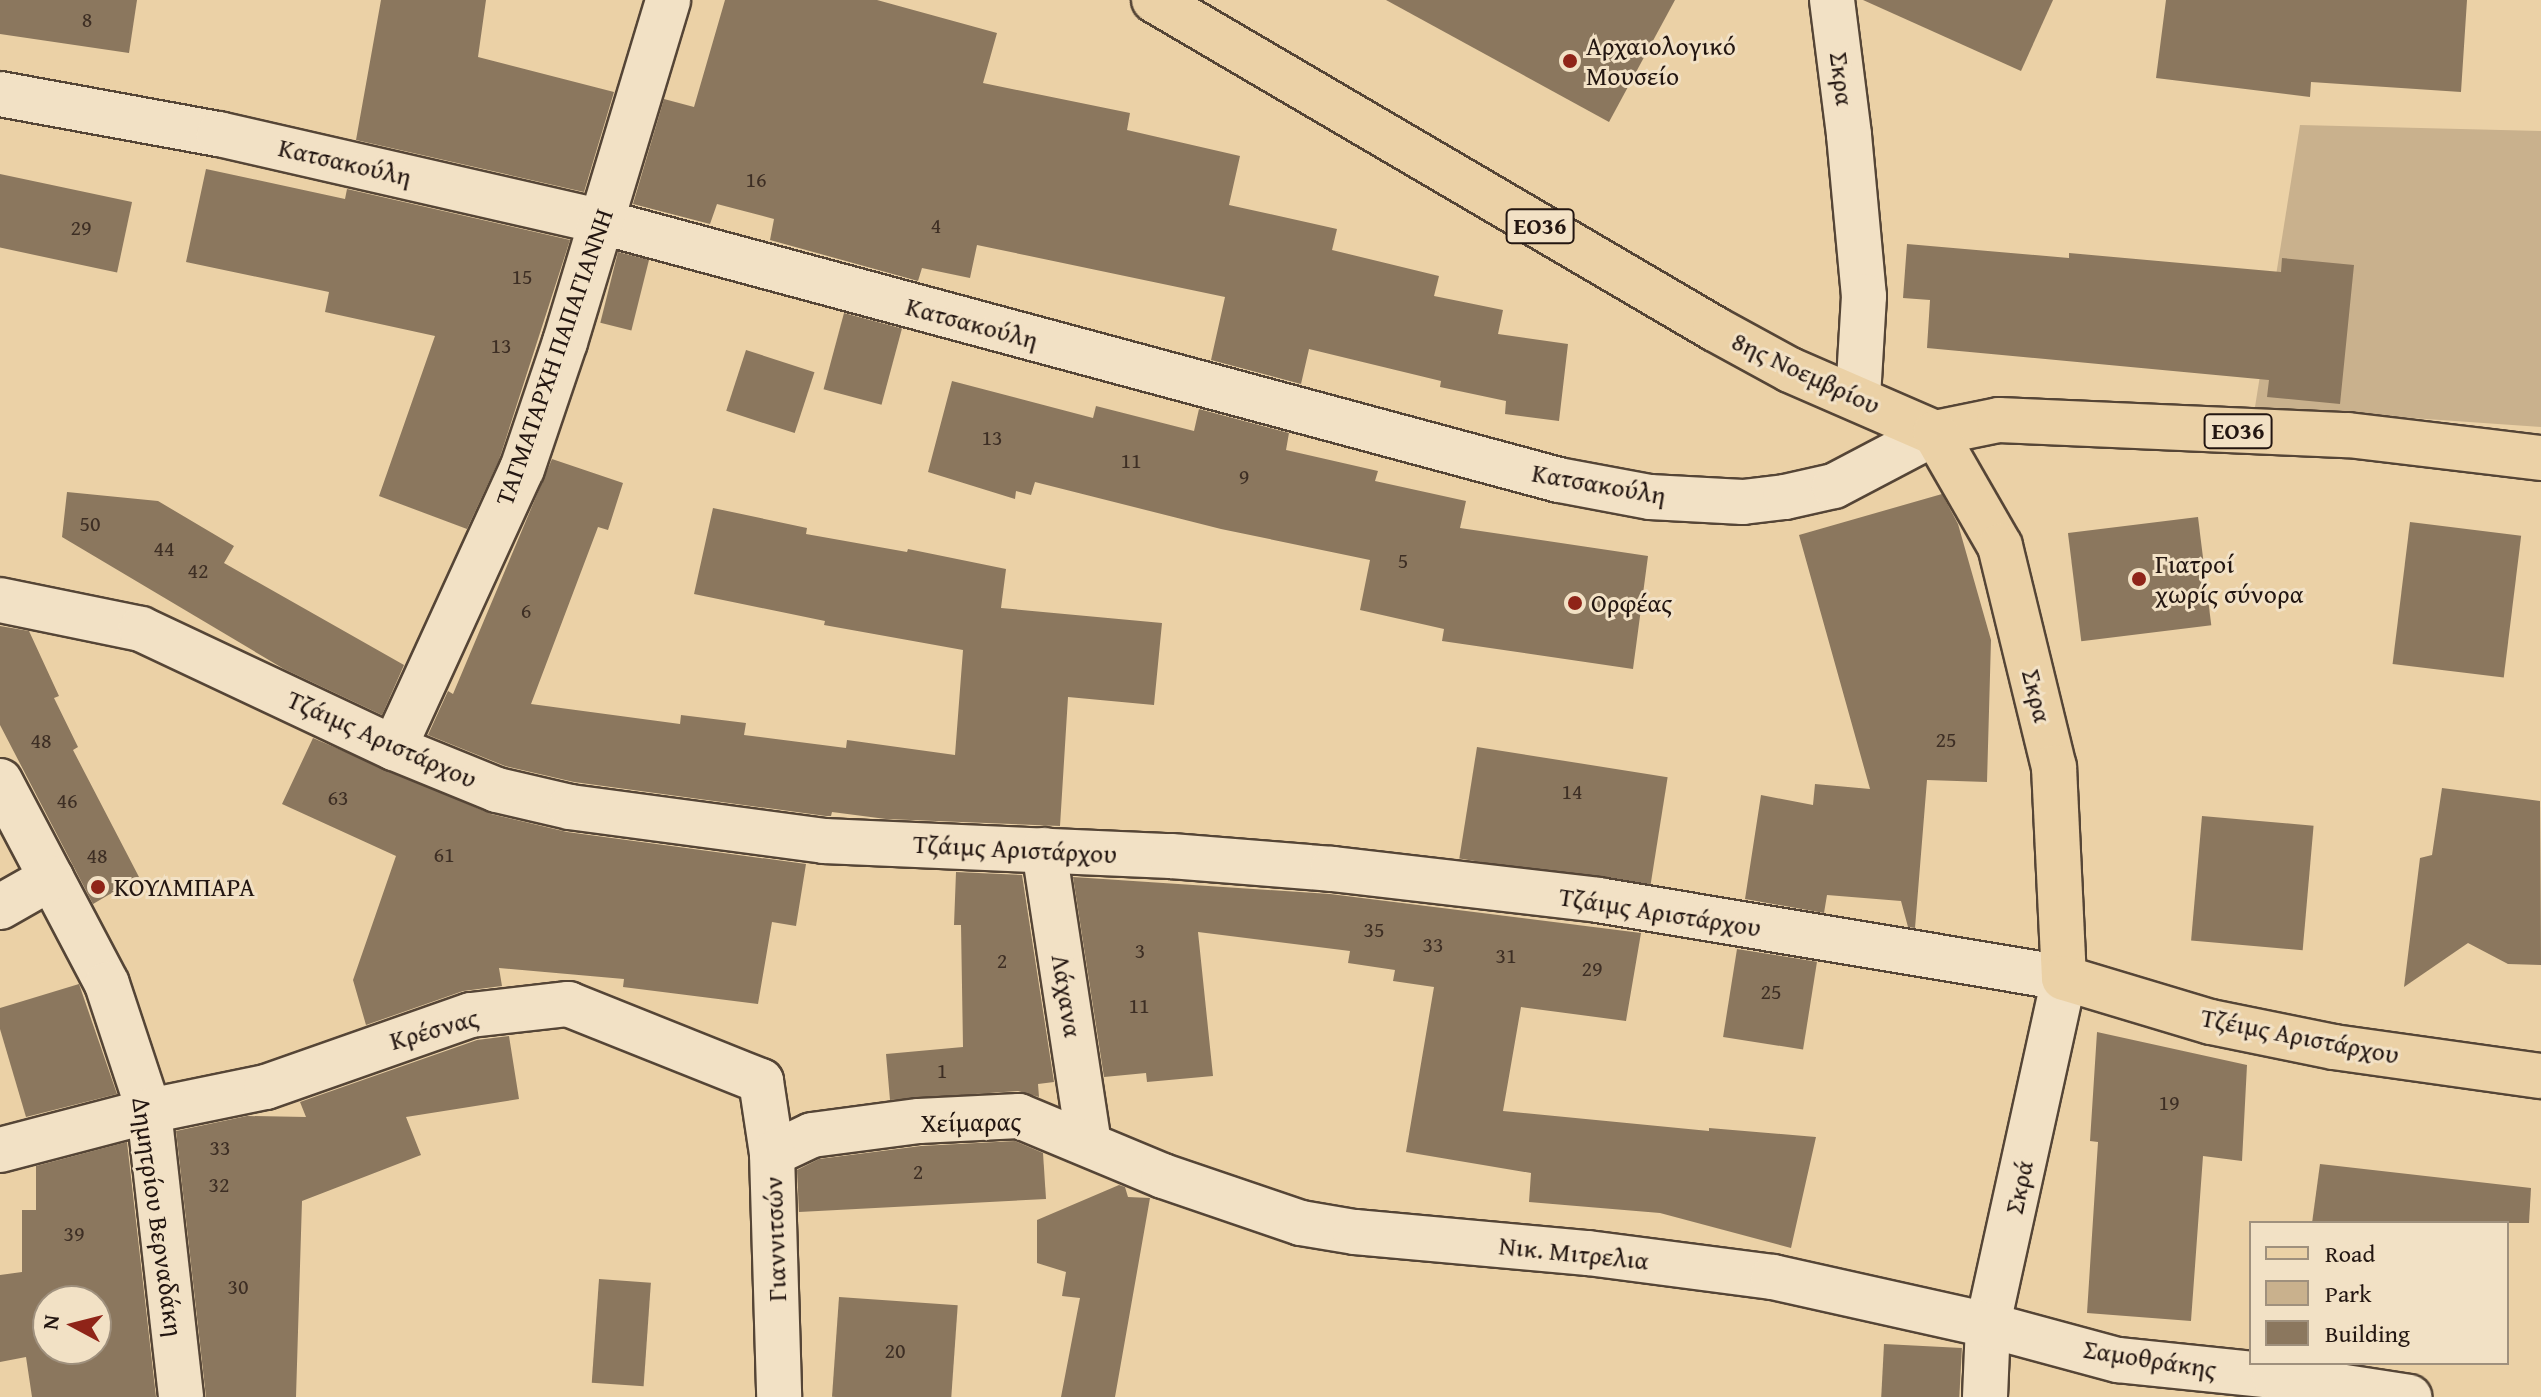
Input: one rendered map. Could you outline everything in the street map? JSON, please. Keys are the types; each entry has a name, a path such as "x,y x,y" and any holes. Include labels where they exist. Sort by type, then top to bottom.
{"main road":[{"name":"8ης Νοεμβρίου","path":"1154,0 1715,329 1790,370 1935,433"},
{"name":"ΕΟ36","path":"1935,433 1999,420 2348,435 2541,458"},
{"name":"Σκρα","path":"1935,433 2000,546 2051,753 2064,978"},
{"name":"Τζέιμς Αριστάρχου","path":"2064,978 2211,1022 2334,1047 2541,1076"}],"street":[{"name":"ΤΑΓΜΑΤΑΡΧΗ ΠΑΠΑΓΙΑΝΝΗ","path":"394,748 522,469 602,222 668,0"},
{"name":"Σκρα","path":"1832,0 1864,296 1858,398"},
{"name":"Κατσακούλη","path":"0,94 219,134 602,222 1559,480 1650,497 1743,502 1834,486 1935,433"},
{"name":"Τζάιμς Αριστάρχου","path":"0,600 141,629 394,748 497,790 570,807 824,841 1044,850 1332,869 1598,900 2064,978"},
{"name":"Δημητρίου Βερναδάκη","path":"0,781 107,984 149,1111 181,1397"},
{"name":"Λάχανα","path":"1044,850 1089,1143"},
{"path":"0,907 51,878"},
{"name":"Σκρά","path":"1985,1397 1988,1325 2064,978"},
{"name":"Κρέσνας","path":"0,1150 149,1111 266,1087 471,1015 568,1004 761,1081"},
{"name":"Γιαννιτσών","path":"761,1081 772,1154 779,1397"},
{"name":"Χείμαρας","path":"772,1154 812,1135 919,1121 1019,1116 1163,1176"},
{"name":"Νικ. Μιτρελια","path":"1163,1176 1301,1223 1355,1232 1588,1253 1773,1277 1988,1325"},
{"name":"Σαμοθράκης","path":"1988,1325 2118,1360 2274,1376 2409,1397"}],"green space":[{"path":"2300,125 2541,131 2541,427 2255,407"}],"building":[{"path":"0,0 137,0 129,53 0,34"},
{"path":"381,0 486,0 478,57 614,92 584,192 356,140"},
{"path":"725,0 877,0 997,33 983,83 1130,113 1127,130 1240,156 1229,205 1337,229 1332,250 1439,276 1434,296 1503,310 1498,334 1568,344 1559,421 1505,414 1506,401 1440,387 1441,381 1309,349 1301,384 1211,360 1225,297 977,245 970,278 922,268 918,281 770,240 774,219 717,204 710,224 633,204 664,99 694,107"},
{"name":"Αρχαιολογικό Μουσείο","path":"1386,0 1675,0 1609,122"},
{"path":"1863,0 2053,0 2021,71"},
{"path":"2166,0 2467,0 2461,92 2311,82 2310,97 2156,78"},
{"path":"206,169 345,199 347,189 570,240 499,460 467,529 379,496 435,336 325,312 329,292 186,262"},
{"path":"0,174 132,202 117,272 0,248"},
{"path":"1907,244 2069,258 2069,253 2281,272 2282,258 2354,265 2340,404 2267,397 2269,380 1927,348 1930,300 1903,298"},
{"path":"618,252 649,260 631,331 600,323"},
{"path":"844,313 902,329 882,405 824,389"},
{"path":"746,350 814,372 795,433 726,411"},
{"path":"952,381 1093,418 1096,406 1194,431 1199,409 1289,433 1286,450 1378,471 1375,481 1466,501 1460,528 1648,556 1633,669 1442,641 1444,629 1360,610 1370,560 1221,529 1035,482 1031,495 1016,491 1015,499 928,472"},
{"path":"552,459 623,483 608,530 598,527 531,704 680,724 681,715 746,723 744,735 846,748 847,740 955,755 963,650 824,625 825,621 694,594 713,508 807,528 806,534 907,552 908,549 1006,569 1001,608 1162,623 1154,705 1068,697 1060,826 886,819 832,812 831,816 826,816 574,782 505,766 428,735 448,691 453,694"},
{"path":"67,492 158,501 234,546 224,563 404,665 382,715 284,669 62,537"},
{"path":"1942,494 1958,524 1991,640 1987,782 1927,780 1915,928 1908,927 1901,901 1827,895 1824,913 1745,899 1761,795 1813,805 1815,784 1870,789 1799,535"},
{"name":"Γιατροί χωρίς σύνορα","path":"2198,517 2211,625 2081,641 2068,533"},
{"path":"2410,522 2521,536 2504,678 2393,664"},
{"path":"0,626 29,631 59,696 54,698 78,747 73,750 139,877 93,904 0,725"},
{"path":"313,738 491,814 567,832 806,864 796,926 772,922 758,1004 623,987 624,979 499,968 502,986 463,991 366,1025 353,980 396,856 282,804"},
{"path":"1477,747 1668,777 1650,889 1459,859"},
{"path":"2442,788 2540,801 2541,965 2508,964 2468,943 2404,987 2420,858 2432,855"},
{"path":"2202,816 2314,826 2303,950 2191,941"},
{"path":"956,872 1022,875 1054,1082 1038,1084 1039,1097 1018,1091 890,1100 886,1054 963,1047 961,925 954,925"},
{"path":"1073,877 1330,894 1641,933 1626,1021 1521,1007 1503,1111 1709,1131 1709,1128 1816,1137 1791,1248 1660,1213 1529,1202 1531,1173 1406,1152 1434,987 1393,981 1395,970 1348,963 1350,951 1198,932 1213,1076 1147,1082 1146,1073 1104,1077"},
{"path":"1737,949 1817,962 1803,1050 1723,1037"},
{"path":"79,984 117,1094 26,1117 0,1029 0,1008"},
{"path":"2097,1032 2247,1065 2242,1161 2203,1156 2191,1321 2087,1313 2098,1142 2090,1141"},
{"path":"509,1036 519,1099 406,1117 421,1155 302,1201 296,1397 206,1397 176,1131 247,1116 306,1117 300,1102 477,1040"},
{"path":"1015,1141 1043,1153 1046,1199 799,1212 797,1170 819,1159 921,1146"},
{"path":"127,1142 156,1397 32,1397 26,1357 0,1362 0,1275 22,1272 22,1210 36,1210 36,1166"},
{"path":"2320,1164 2531,1188 2529,1223 2312,1221"},
{"path":"1119,1185 1125,1187 1128,1197 1150,1198 1115,1397 1061,1397 1080,1298 1062,1296 1066,1272 1037,1263 1037,1220"},
{"path":"599,1279 651,1283 644,1386 592,1383"},
{"path":"839,1297 958,1305 951,1397 832,1397"},
{"path":"1884,1344 1962,1348 1959,1397 1881,1397"}],"place":[{"name":"Αρχαιολογικό Μουσείο","path":"1570,61"},
{"name":"Γιατροί χωρίς σύνορα","path":"2139,579"},
{"name":"Ορφέας","path":"1575,603"},
{"name":"ΚΟΥΛΜΠΑΡΑ","path":"98,887"}]}
